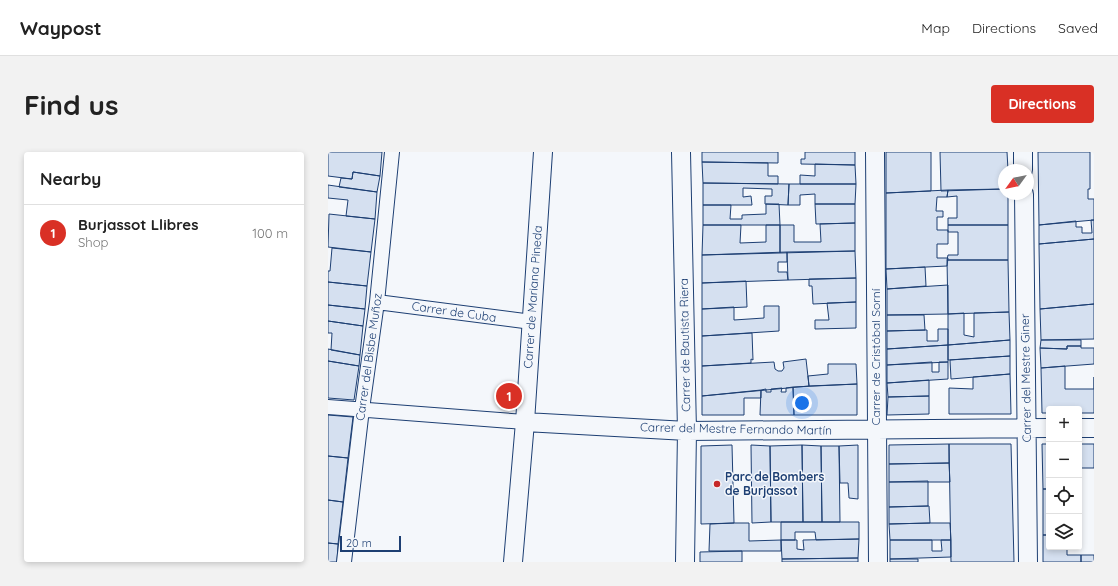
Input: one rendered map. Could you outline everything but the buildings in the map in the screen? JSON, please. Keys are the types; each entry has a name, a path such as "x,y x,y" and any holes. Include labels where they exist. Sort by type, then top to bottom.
{"street":[{"name":"Carrer del Bisbe Muñoz","path":"344,562 362,409 377,302 392,152"},
{"name":"Carrer de Mariana Pineda","path":"513,562 525,422 543,152"},
{"name":"Carrer de Bautista Riera","path":"681,152 687,431 685,562"},
{"name":"Carrer de Cristóbal Sorní","path":"875,152 878,562"},
{"path":"1023,152 1024,164"},
{"name":"Carrer del Mestre Giner","path":"1024,200 1028,562"},
{"name":"Carrer de Cuba","path":"377,302 532,322"},
{"name":"Carrer del Mestre Fernando Martín","path":"328,407 525,422 687,431 1046,428"},
{"path":"1082,428 1094,428"}],"place":[{"name":"Burjassot Llibres","path":"509,396"},
{"name":"Parc de Bombers de Burjassot","path":"717,484"}]}
